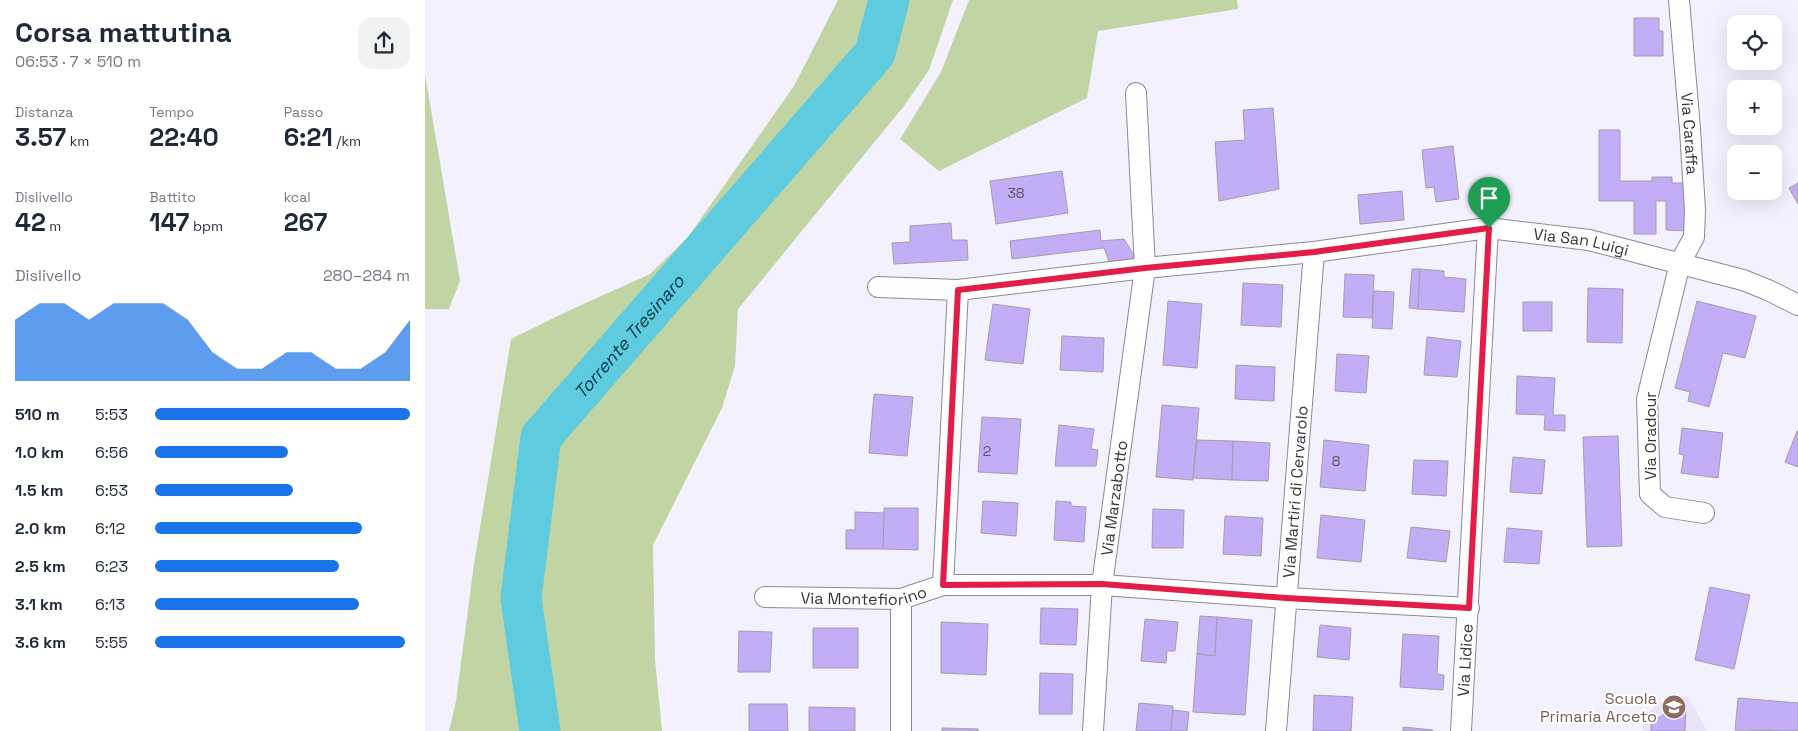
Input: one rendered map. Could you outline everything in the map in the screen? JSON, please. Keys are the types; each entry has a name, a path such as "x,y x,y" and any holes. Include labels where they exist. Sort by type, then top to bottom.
{"street":[{"name":"Via Caraffa","path":"1679,0 1695,210 1694,237 1680,263"},
{"name":"Via Marzabotto","path":"1093,731 1102,584 1145,268 1136,93"},
{"name":"Via San Luigi","path":"878,287 958,290 1145,268 1314,252 1489,228 1589,240 1743,280 1798,305"},
{"name":"Via Lidice","path":"1461,731 1489,228"},
{"name":"Via Martiri di Cervarolo","path":"1276,731 1314,252"},
{"name":"Via Oradour","path":"1680,263 1647,399 1650,494 1665,507 1704,513"},
{"path":"943,585 958,290"},
{"name":"Via Montefiorino","path":"765,597 901,599 943,585 1102,584 1286,598 1469,608"},
{"path":"901,599 901,731"}],"shaded area":[{"name":"Scuola Primaria Arceto","path":"1670,695 1688,697 1707,731 1643,731 1642,717"}],"green space":[{"path":"838,0 953,0 929,70 904,106 738,309 735,366 722,408 653,545 655,659 662,731 449,731 456,701 474,564 511,339 650,274 688,237 794,86"},
{"path":"969,0 1237,0 1238,9 1098,31 1087,98 939,171 900,139 941,72"},
{"path":"425,74 460,281 449,309 425,309"}],"building":[{"path":"1634,18 1659,18 1659,31 1663,31 1663,56 1634,56"},
{"path":"1273,108 1279,189 1219,201 1215,142 1245,140 1243,110"},
{"path":"1599,130 1620,130 1620,181 1652,181 1652,177 1672,177 1672,183 1688,183 1688,231 1666,230 1666,201 1656,201 1656,234 1634,234 1634,201 1599,201"},
{"path":"1453,146 1459,199 1436,202 1434,187 1426,188 1422,150"},
{"path":"1062,171 1068,213 996,224 990,181"},
{"path":"1798,183 1798,204 1789,188"},
{"path":"1402,191 1404,220 1360,224 1358,195"},
{"path":"951,223 952,240 967,240 968,260 894,264 892,243 910,242 910,226"},
{"path":"1100,230 1101,241 1124,239 1137,260 1110,264 1104,248 1012,259 1010,241"},
{"path":"1412,269 1420,269 1418,309 1409,308"},
{"path":"1420,269 1444,271 1444,277 1466,279 1464,312 1418,309"},
{"path":"1345,274 1374,275 1372,318 1343,317"},
{"path":"1243,283 1283,285 1281,327 1241,325"},
{"path":"1588,288 1623,289 1622,343 1587,342"},
{"path":"1374,291 1394,292 1392,329 1372,328"},
{"path":"1168,301 1202,304 1197,368 1163,365"},
{"path":"1697,301 1756,316 1745,358 1723,353 1709,407 1688,401 1690,392 1675,388"},
{"path":"1523,302 1552,302 1552,331 1523,331"},
{"path":"993,304 1030,309 1023,364 985,360"},
{"path":"1062,336 1104,338 1103,372 1060,370"},
{"path":"1427,337 1461,341 1457,377 1424,375"},
{"path":"1337,354 1369,356 1366,393 1335,391"},
{"path":"1236,365 1275,367 1274,401 1235,399"},
{"path":"1517,376 1555,378 1553,415 1565,415 1565,431 1544,430 1545,415 1516,414"},
{"path":"874,394 913,397 907,456 869,453"},
{"path":"1162,405 1199,408 1193,480 1156,477"},
{"path":"982,417 1021,419 1017,474 978,472"},
{"path":"1059,425 1094,429 1091,449 1098,450 1096,466 1055,466"},
{"path":"1682,428 1723,433 1718,478 1681,473 1684,455 1679,454"},
{"path":"1798,432 1798,467 1785,462"},
{"path":"1618,436 1622,546 1587,547 1583,437"},
{"path":"1197,440 1233,441 1232,480 1193,478"},
{"path":"1324,440 1369,445 1365,491 1320,487"},
{"path":"1233,441 1270,443 1268,481 1232,480"},
{"path":"1513,457 1545,460 1542,494 1510,492"},
{"path":"1414,460 1448,461 1446,496 1412,494"},
{"path":"983,501 1018,503 1016,536 981,533"},
{"path":"1056,501 1071,502 1071,506 1086,507 1084,542 1054,540"},
{"path":"884,508 918,508 918,550 883,549"},
{"path":"1153,509 1184,510 1183,548 1152,548"},
{"path":"855,512 884,513 883,549 846,549 846,530 855,530"},
{"path":"1321,515 1365,520 1361,562 1317,558"},
{"path":"1225,516 1263,518 1261,556 1223,554"},
{"path":"1411,527 1450,531 1446,562 1407,558"},
{"path":"1507,528 1542,531 1539,564 1504,562"},
{"path":"1710,587 1750,595 1734,669 1695,660"},
{"path":"1041,608 1078,609 1076,645 1040,644"},
{"path":"1200,616 1217,617 1215,656 1197,654"},
{"path":"1217,617 1252,620 1245,715 1193,712 1197,654 1215,656"},
{"path":"1145,619 1178,622 1175,651 1167,651 1166,663 1141,661"},
{"path":"941,622 988,624 986,675 941,673"},
{"path":"1320,625 1351,628 1349,660 1317,657"},
{"path":"813,628 858,628 858,668 813,668"},
{"path":"739,631 772,632 770,672 738,672"},
{"path":"1403,634 1439,636 1437,674 1444,675 1443,690 1400,687"},
{"path":"1040,673 1073,674 1072,714 1039,714"},
{"path":"1314,695 1353,697 1351,731 1313,731"},
{"path":"1738,698 1798,703 1798,731 1735,730"},
{"path":"1139,703 1173,706 1171,731 1136,731"},
{"path":"749,704 787,704 788,731 749,731"},
{"path":"1680,705 1686,705 1685,731 1651,731 1651,722"},
{"path":"809,707 855,708 855,731 809,731"},
{"path":"1173,710 1189,712 1187,731 1171,731"},
{"path":"1403,727 1433,730 1433,731 1403,731"},
{"path":"942,728 978,729 978,731 942,731"}],"waterway":[{"name":"Torrente Tresinaro","path":"540,731 521,598 541,437 875,53 889,0"}],"place":[{"name":"Scuola Primaria Arceto","path":"1674,707"}],"route":[{"path":"1489,228 1469,608 1286,598 1102,584 943,585 958,290 1145,268 1314,252 1489,228"}]}
